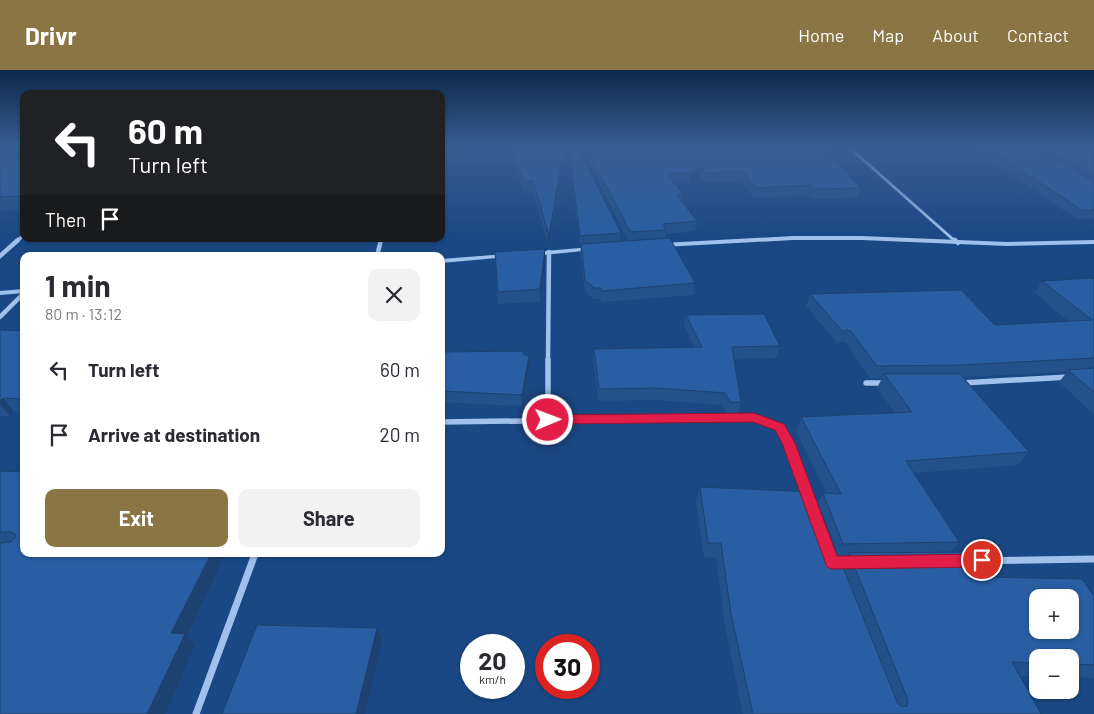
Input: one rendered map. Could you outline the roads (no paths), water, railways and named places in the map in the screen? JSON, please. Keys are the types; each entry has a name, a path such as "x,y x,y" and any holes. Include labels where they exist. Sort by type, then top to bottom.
{"street":[{"path":"887,178 958,243"},
{"path":"0,256 20,238"},
{"path":"655,245 793,238 861,238 958,243 1094,242"},
{"path":"530,254 597,249"},
{"path":"548,420 549,252"},
{"path":"445,260 512,255"},
{"path":"0,293 20,292"},
{"path":"0,318 20,296"},
{"path":"955,383 1073,377"},
{"path":"866,384 886,383"},
{"path":"445,422 754,418 779,427 788,443 812,507"},
{"path":"196,714 254,557"},
{"path":"958,561 1094,559"}]}
